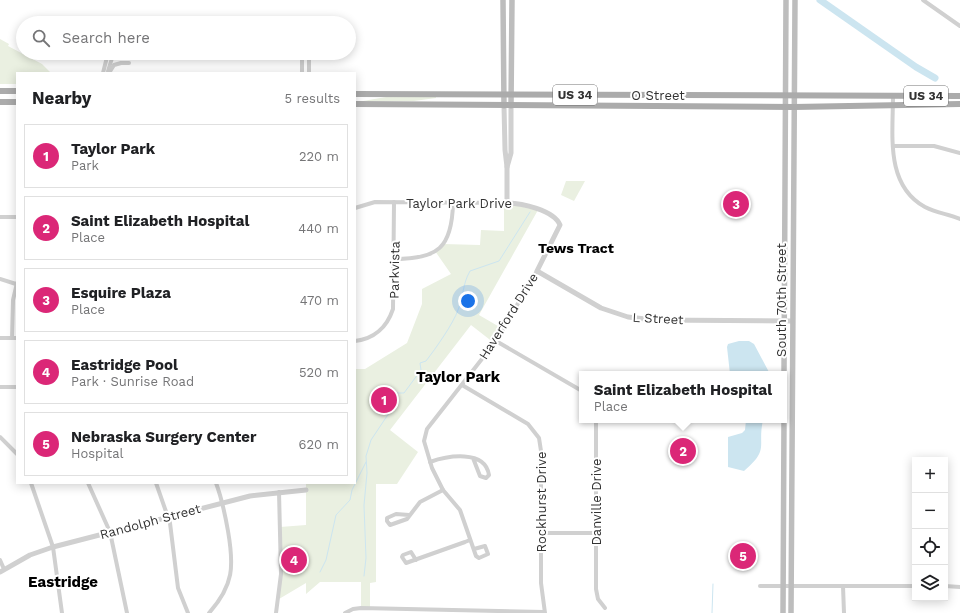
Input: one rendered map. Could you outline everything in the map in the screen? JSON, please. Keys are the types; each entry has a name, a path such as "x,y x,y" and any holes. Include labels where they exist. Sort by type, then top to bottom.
{"main road":[{"path":"503,0 504,95 508,106"},
{"path":"508,106 512,95 512,0"},
{"name":"South 70th Street","path":"784,371 786,0"},
{"name":"South 70th Street","path":"791,613 795,0"},
{"path":"0,91 16,90"},
{"name":"O Street","path":"356,94 960,96"},
{"path":"0,102 16,102"},
{"name":"O Street","path":"356,104 794,107 893,104 960,104"},
{"path":"783,613 784,423"}],"street":[{"path":"924,0 960,26"},
{"path":"103,72 108,60"},
{"path":"109,72 110,60"},
{"path":"302,60 302,72"},
{"path":"309,60 309,72"},
{"path":"110,72 114,64 129,64"},
{"path":"893,96 893,159 898,174 911,196 927,208 960,219"},
{"path":"507,203 508,167 505,155 508,106"},
{"path":"893,146 934,146 960,153"},
{"name":"Taylor Park Drive","path":"356,208 372,202 507,203 530,206 555,218 559,223"},
{"name":"Parkvista","path":"356,341 367,338 376,333 384,326 391,315 394,302 394,202"},
{"path":"394,259 421,258 429,255 441,247 450,232 453,203"},
{"path":"0,217 16,217"},
{"name":"Haverford Drive","path":"430,462 424,441 427,429 496,341 537,271 559,229 559,223"},
{"name":"L Street","path":"537,271 601,308 628,317 648,320 792,321"},
{"path":"0,279 16,284"},
{"path":"0,338 15,338 13,300 16,288"},
{"path":"496,341 579,389"},
{"name":"Rockhurst Drive","path":"462,385 528,424 538,436 541,452 541,586 544,612"},
{"path":"0,386 16,387"},
{"name":"Danville Drive","path":"596,423 596,583 598,599 605,608"},
{"path":"0,437 16,453"},
{"path":"473,458 480,476 486,478 489,475 486,465 473,458 445,458 430,462 443,490 460,510 474,549"},
{"path":"31,484 53,547 61,612"},
{"path":"88,484 110,532 127,613"},
{"path":"156,484 170,524 178,588 188,613"},
{"path":"209,613 225,593 232,569 232,553 223,502 216,484"},
{"name":"Randolph Street","path":"2,571 30,555 53,547 253,495 306,490"},
{"path":"409,515 396,514 387,518 386,521 390,525 393,525 405,520 420,502 443,490"},
{"path":"276,613 281,574 279,492"},
{"path":"541,533 596,533"},
{"path":"416,560 470,540"},
{"path":"0,560 2,571"},
{"path":"760,586 912,586"},
{"path":"843,586 844,613"},
{"path":"948,586 960,586"},
{"path":"345,613 356,608 389,611 544,612"}],"green space":[{"path":"0,39 16,50 16,60 34,60 42,64 50,72 16,72 16,84 0,84"},
{"path":"386,97 436,98 414,101 363,101"},
{"path":"566,181 585,181 574,201 561,195"},
{"name":"Taylor Park","path":"504,203 538,210 479,315 503,329 494,343 471,325 390,430 418,452 397,484 376,484 376,582 370,583 370,608 361,608 361,582 320,582 306,594 306,583 279,599 280,527 306,525 306,484 356,484 356,369 365,369 407,343 422,304 422,289 451,274 435,251 443,244 480,245 481,230 504,231"}],"water":[{"path":"739,341 749,341 754,344 768,371 730,371 728,344"},
{"path":"746,423 763,423 760,452 752,464 744,471 728,467 728,437 742,433 745,430"}],"waterway":[{"path":"820,0 916,67 935,78"},
{"path":"364,576 366,558 364,505 367,473 366,456 371,440 395,404 396,393 404,393 421,370 420,363 426,361 456,316 470,271 499,261 530,212"},
{"path":"356,482 366,462"},
{"path":"320,572 326,560 336,515 350,500 355,484"},
{"path":"712,613 713,584"}],"place":[{"name":"Esquire Plaza","path":"736,204"},
{"name":"Taylor Park","path":"384,400"},
{"name":"Saint Elizabeth Hospital","path":"683,451"},
{"name":"Nebraska Surgery Center","path":"743,556"},
{"name":"Eastridge Pool","path":"294,560"}],"district":[{"name":"Tews Tract","path":"576,248"},
{"name":"Taylor Park","path":"458,377"},
{"name":"Eastridge","path":"63,582"}]}
